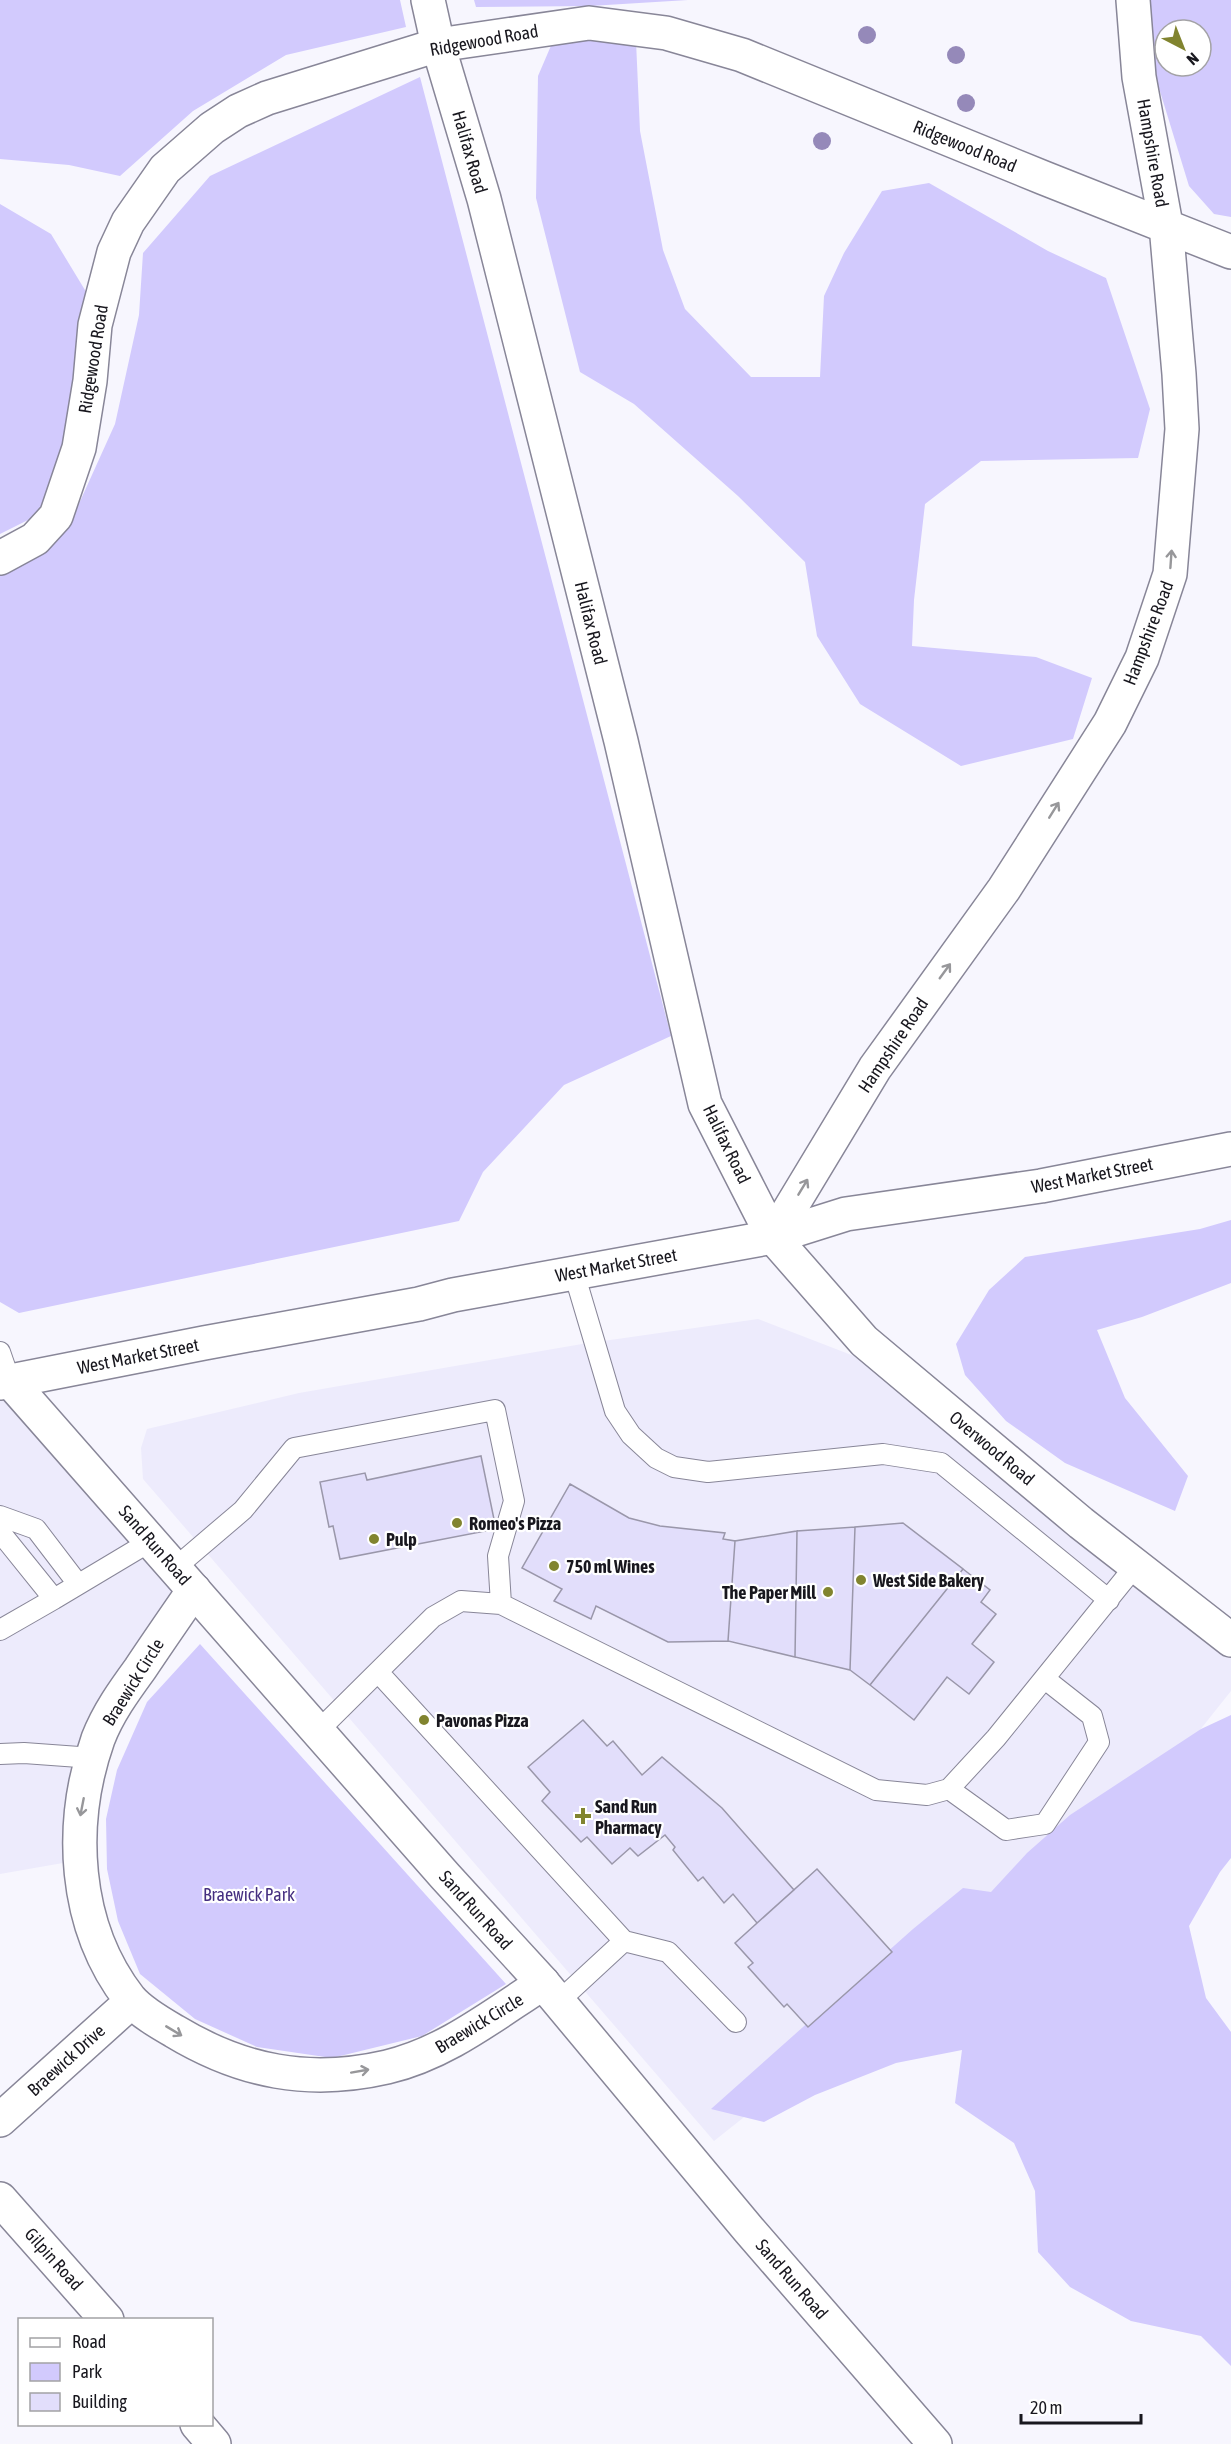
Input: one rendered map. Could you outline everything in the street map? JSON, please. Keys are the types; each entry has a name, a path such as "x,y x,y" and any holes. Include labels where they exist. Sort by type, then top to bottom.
{"street":[{"name":"Halifax Road","path":"428,0 438,45 484,199 621,741 705,1104 773,1237"},
{"name":"Hampshire Road","path":"773,1237 875,1068 1023,859 1110,723 1142,658 1170,574 1182,429 1166,225 1139,77 1133,0"},
{"name":"Ridgewood Road","path":"0,558 34,539 56,516 79,448 90,381 95,325 114,252 128,222 165,169 212,128 238,111 267,98 438,45 589,23 677,35 742,55 1231,252"},
{"name":"West Market Street","path":"3,1372 773,1237 846,1214 1041,1186 1231,1149"},
{"name":"Overwood Road","path":"773,1237 864,1341 1081,1523 1231,1640"},
{"name":"Sand Run Road","path":"3,1372 550,1993 749,2230 935,2444"},
{"name":"Braewick Circle","path":"184,1579 98,1739 80,1812 80,1860 85,1902 97,1941 111,1970 132,2001 163,2025 198,2046 236,2062 271,2072 313,2076 351,2073 420,2057 550,1993"},
{"name":"Braewick Drive","path":"0,2120 132,2001"},
{"name":"Gilpin Road","path":"0,2199 106,2318"},
{"path":"199,2426 214,2444"}],"lane":[{"path":"574,1273 615,1411 631,1435 656,1458 674,1467 708,1472 883,1454 941,1463 1109,1600"},
{"path":"184,1579 294,1448 495,1410 514,1501 498,1556 501,1604"},
{"path":"0,1516 36,1529 78,1584"},
{"path":"0,1532 54,1599"},
{"path":"0,1630 151,1541"},
{"path":"318,1731 433,1617 461,1600 501,1604 876,1790 927,1795 949,1789 996,1738 1136,1565"},
{"path":"378,1672 624,1941 668,1952 736,2022"},
{"path":"949,1789 1006,1830 1045,1824 1099,1742 1092,1716 1045,1679"},
{"path":"0,1754 24,1753 93,1758"},
{"path":"550,1993 624,1941"}],"shaded area":[{"path":"758,1319 867,1361 1197,1636 1231,1657 1231,1691 1027,1947 978,1931 714,2141 143,1479 141,1448 147,1429 299,1393 582,1344"},
{"path":"0,1352 194,1590 113,1708 80,1860 0,1874"}],"green space":[{"path":"0,0 400,0 406,27 286,55 193,111 120,176 69,165 0,159"},
{"path":"474,0 688,0 590,6 476,7"},
{"path":"1150,0 1231,0 1231,217 1214,214 1189,186 1156,78 1213,78 1213,18 1153,18 1153,69"},
{"path":"553,41 636,41 640,131 663,250 685,309 751,377 820,377 824,296 844,253 882,191 929,183 1048,251 1106,278 1150,409 1138,458 981,461 925,504 914,600 912,646 1036,657 1092,678 1073,739 961,766 860,704 817,636 805,562 738,496 634,404 580,372 536,198 538,76"},
{"path":"420,77 671,1036 564,1085 483,1172 459,1221 19,1313 0,1302 0,571 68,528 115,424 139,315 143,253 210,176"},
{"path":"0,204 51,234 88,295 71,436 46,511 0,534"},
{"path":"1231,1220 1231,1283 1142,1317 1097,1330 1125,1398 1188,1476 1175,1511 1065,1463 1006,1421 965,1375 956,1344 989,1290 1025,1257 1200,1229"},
{"name":"Braewick Park","path":"200,1644 506,1984 422,2036 332,2058 257,2047 195,2019 140,1974 118,1921 107,1869 106,1819 117,1770 147,1702"},
{"path":"1231,1715 1231,1858 1220,1872 1189,1926 1206,1998 1231,2032 1231,2366 1201,2336 1131,2321 1070,2287 1038,2252 1035,2191 1014,2143 955,2103 962,2050 896,2063 815,2095 764,2122 711,2109 913,1929 963,1888 991,1892 1027,1853 1070,1815 1201,1729"}],"building":[{"path":"481,1456 496,1529 340,1559 333,1526 329,1527 320,1482 365,1473 367,1480"},
{"path":"570,1484 629,1518 660,1526 725,1533 723,1539 735,1541 728,1641 668,1642 596,1606 591,1619 554,1601 562,1589 522,1568"},
{"path":"903,1523 963,1569 870,1685 850,1670 855,1527"},
{"path":"855,1527 850,1670 795,1657 797,1531"},
{"path":"797,1531 795,1657 728,1641 735,1541"},
{"path":"963,1569 990,1590 981,1602 996,1614 972,1644 994,1662 969,1694 947,1677 914,1720 870,1685"},
{"path":"583,1720 607,1746 613,1741 642,1775 662,1757 722,1808 794,1890 757,1923 733,1894 724,1903 703,1877 698,1881 673,1850 675,1847 665,1835 638,1856 630,1848 612,1864 587,1837 581,1842 542,1801 550,1792 528,1767"},
{"path":"817,1869 892,1952 808,2027 787,2004 784,2007 748,1967 753,1963 735,1943"}],"place":[{"name":"Romeo's Pizza","path":"457,1523"},
{"name":"Pulp","path":"374,1539"},
{"name":"750 ml Wines","path":"554,1566"},
{"name":"West Side Bakery","path":"861,1580"},
{"name":"The Paper Mill","path":"828,1592"},
{"name":"Pavonas Pizza","path":"424,1720"},
{"name":"Sand Run Pharmacy","path":"583,1816"}]}
